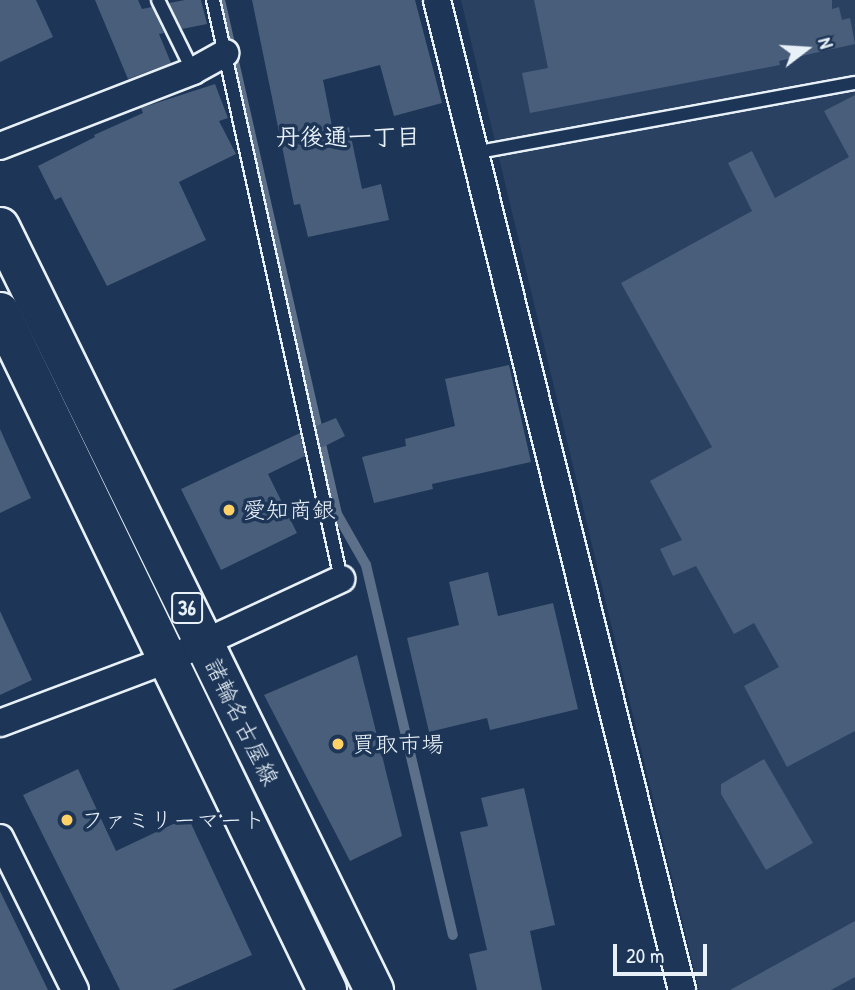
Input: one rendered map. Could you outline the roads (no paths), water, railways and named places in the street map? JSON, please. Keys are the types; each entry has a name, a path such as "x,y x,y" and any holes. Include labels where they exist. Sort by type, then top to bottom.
{"main road":[{"name":"諸輪名古屋線","path":"0,227 374,990"},
{"name":"諸輪名古屋線","path":"0,312 327,990"}],"street":[{"path":"437,0 682,990"},
{"path":"0,146 192,71 225,53"},
{"path":"0,723 169,659 341,579"},
{"path":"0,838 75,990"}],"lane":[{"path":"158,0 192,71"},
{"path":"213,0 341,579"},
{"path":"473,153 855,83"}],"waterway":[{"path":"220,0 337,514 366,565 453,935"}],"place":[{"name":"愛知商銀","path":"229,510"},
{"name":"買取市場","path":"338,744"},
{"name":"ファミリーマート","path":"67,820"}],"district":[{"name":"丹後通一丁目","path":"348,137"}]}
